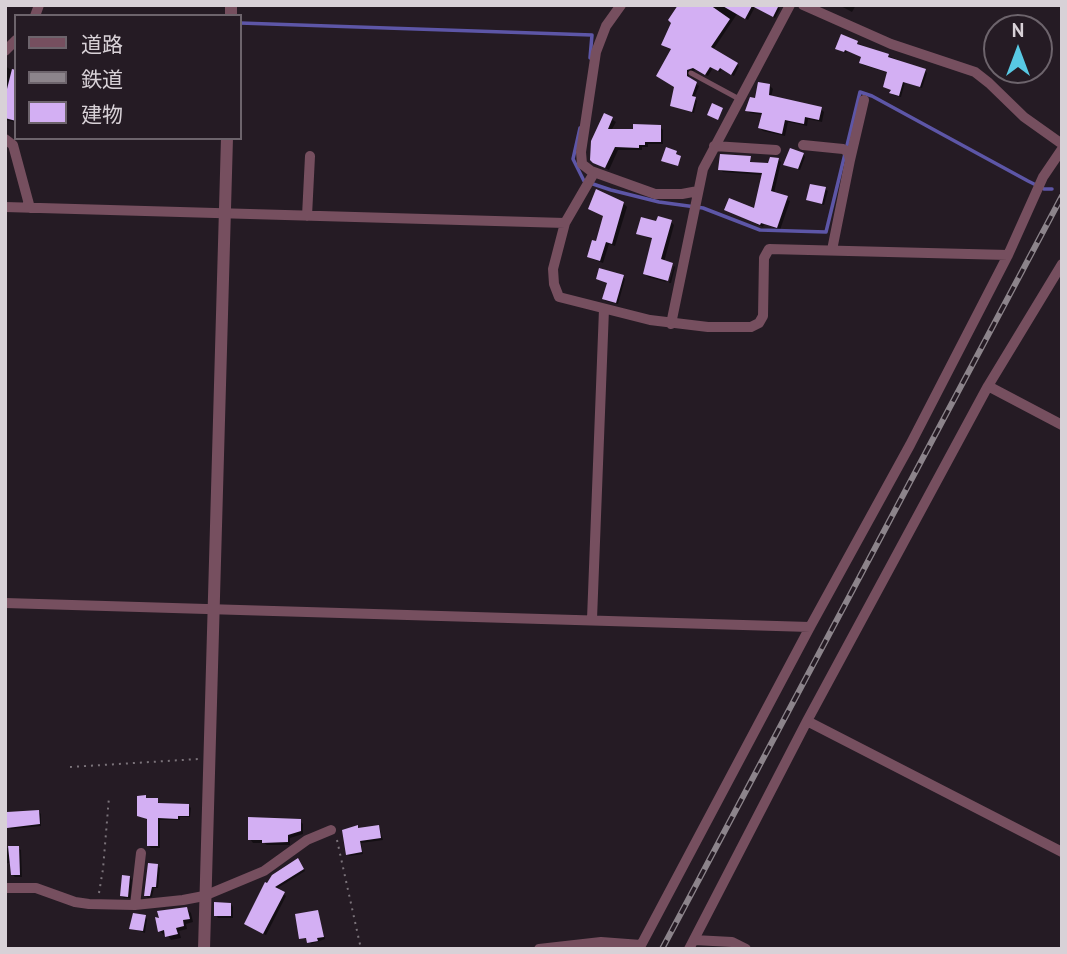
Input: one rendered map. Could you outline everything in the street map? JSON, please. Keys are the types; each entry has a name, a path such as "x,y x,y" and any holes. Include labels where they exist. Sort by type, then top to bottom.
{"street":[{"path":"621,5 606,26 596,52 581,152 582,164 594,173 655,194 698,191"},
{"path":"671,324 703,169 790,5"},
{"path":"539,949 601,942 640,947 810,626 910,445 1008,255 1043,177 1062,146 1024,117 975,72 891,44 803,5"},
{"path":"832,250 864,100"},
{"path":"5,139 13,145 30,208"},
{"path":"204,949 227,140"},
{"path":"803,145 843,149 848,152 850,160"},
{"path":"714,146 776,150"},
{"path":"307,216 310,156"},
{"path":"594,173 565,223 553,269 556,293 559,297 671,324 751,327 759,323 762,316 765,252 774,248 1008,255"},
{"path":"5,207 565,223"},
{"path":"691,944 807,721 988,386 1062,264"},
{"path":"592,619 604,309"},
{"path":"988,386 1062,425"},
{"path":"5,603 810,626"},
{"path":"807,721 1062,852"},
{"path":"5,888 36,888 75,902 97,905 135,905 204,896 264,871 307,840 331,830"},
{"path":"135,905 141,853"},
{"path":"691,944 732,942 746,949"}],"lane":[{"path":"691,73 741,100"}],"path":[{"path":"70,767 208,759"},
{"path":"97,905 109,797"},
{"path":"331,830 335,832 340,850 361,949"}],"building":[{"path":"678,5 710,5 730,19 711,47 738,63 731,75 720,68 718,71 710,67 705,75 693,68 687,70 687,76 697,82 692,96 696,97 692,112 670,106 674,87 656,76 671,49 661,45 671,23 668,20"},
{"path":"721,5 779,5 773,17 752,6 745,19"},
{"path":"841,34 858,41 857,44 889,54 888,57 926,69 920,87 903,82 899,96 889,93 891,90 883,87 887,72 859,63 861,57 835,49"},
{"path":"14,70 14,120 5,118 5,97"},
{"path":"758,82 770,84 769,95 822,107 819,120 805,117 804,124 785,120 782,134 758,128 762,113 745,111 750,97 755,98"},
{"path":"712,103 723,108 718,120 707,115"},
{"path":"604,113 613,117 608,129 633,129 633,124 661,125 661,142 645,142 645,145 639,145 639,148 615,147 605,168 593,163 590,160 591,141"},
{"path":"666,147 677,151 676,154 681,156 678,166 661,161"},
{"path":"790,148 804,153 798,169 783,165"},
{"path":"720,154 751,156 750,162 768,163 770,157 779,158 771,191 788,196 777,228 761,223 760,225 724,210 729,198 754,208 762,173 718,170"},
{"path":"810,184 826,187 822,204 806,200"},
{"path":"596,189 624,202 612,244 606,242 600,261 587,257 592,240 596,241 603,216 588,209"},
{"path":"658,216 672,220 661,259 673,263 668,281 643,274 652,238 636,234 641,217 656,221"},
{"path":"599,268 624,275 616,303 602,299 607,283 596,279"},
{"path":"146,795 146,798 158,798 158,803 189,804 189,816 178,816 178,819 158,818 158,846 147,846 147,819 137,816 137,796"},
{"path":"39,810 40,824 7,828 7,812"},
{"path":"248,817 301,819 301,831 288,835 288,842 262,843 262,840 248,840"},
{"path":"358,825 358,828 379,825 381,838 360,841 362,852 346,855 342,830"},
{"path":"8,846 19,846 20,875 11,875"},
{"path":"298,858 304,869 275,887 285,892 263,934 244,924 265,882"},
{"path":"148,863 158,864 156,887 152,887 150,896 144,896"},
{"path":"122,875 130,876 128,897 120,896"},
{"path":"214,902 231,903 231,916 214,916"},
{"path":"187,907 190,919 183,920 184,926 176,928 178,934 165,937 164,930 158,932 155,917 159,918 157,911"},
{"path":"318,910 324,937 307,943 306,938 299,939 295,914"},
{"path":"133,913 146,915 143,931 129,929"}],"waterway":[{"path":"242,23 592,35 590,58"},
{"path":"580,128 573,159 584,181 659,202 703,208 760,230 826,232 860,92 1028,181 1044,189 1052,189"}],"railway":[{"path":"662,949 1062,196"}]}
